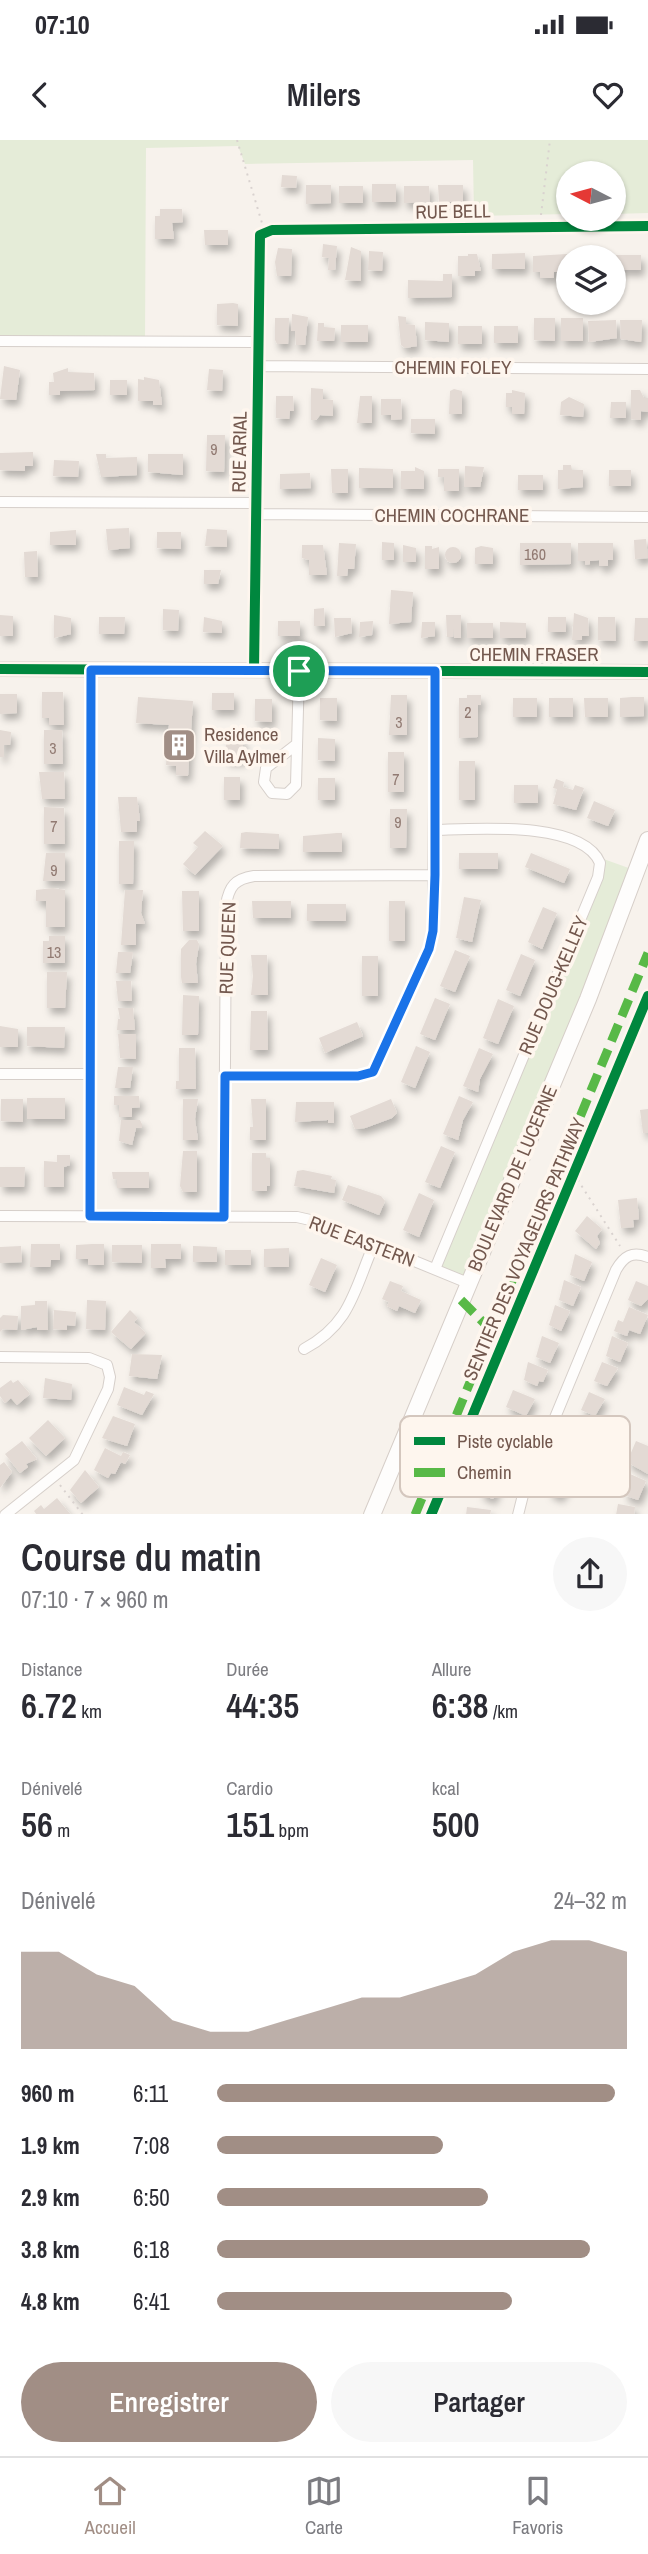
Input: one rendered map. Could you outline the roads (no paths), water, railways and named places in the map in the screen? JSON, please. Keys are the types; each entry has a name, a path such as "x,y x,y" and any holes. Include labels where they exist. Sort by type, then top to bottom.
{"main road":[{"name":"BOULEVARD DE LUCERNE","path":"413,1416 588,999 648,839"},
{"name":"BOULEVARD DE LUCERNE","path":"372,1514 400,1447"}],"street":[{"name":"RUE BELL","path":"263,233 648,226"},
{"name":"RUE ARIAL","path":"254,670 258,342 263,233"},
{"path":"0,341 258,342"},
{"name":"CHEMIN FOLEY","path":"258,366 648,369"},
{"name":"CHEMIN COCHRANE","path":"0,502 648,517"},
{"name":"CHEMIN FRASER","path":"0,670 648,671"},
{"path":"90,1216 91,670"},
{"path":"297,744 267,768 264,782 272,793 287,794 296,785 299,671"},
{"path":"225,1076 358,1076 373,1072 432,940 435,875 435,671"},
{"name":"RUE DOUG-KELLEY","path":"435,830 541,830 591,850 600,863 598,877 435,1269"},
{"name":"RUE QUEEN","path":"224,1217 226,905 230,887 236,881 254,876 435,875"},
{"path":"0,1074 90,1074"},
{"name":"RUE EASTERN","path":"0,1216 297,1217 374,1244 468,1283"},
{"path":"304,1349 338,1324 374,1244"},
{"path":"557,1416 616,1270 626,1256 634,1254 648,1257"},
{"path":"0,1357 89,1358 107,1365 110,1377 74,1460 5,1514"},
{"path":"518,1514 525,1497"}],"place":[{"name":"Residence Villa Aylmer","path":"179,745"}]}
